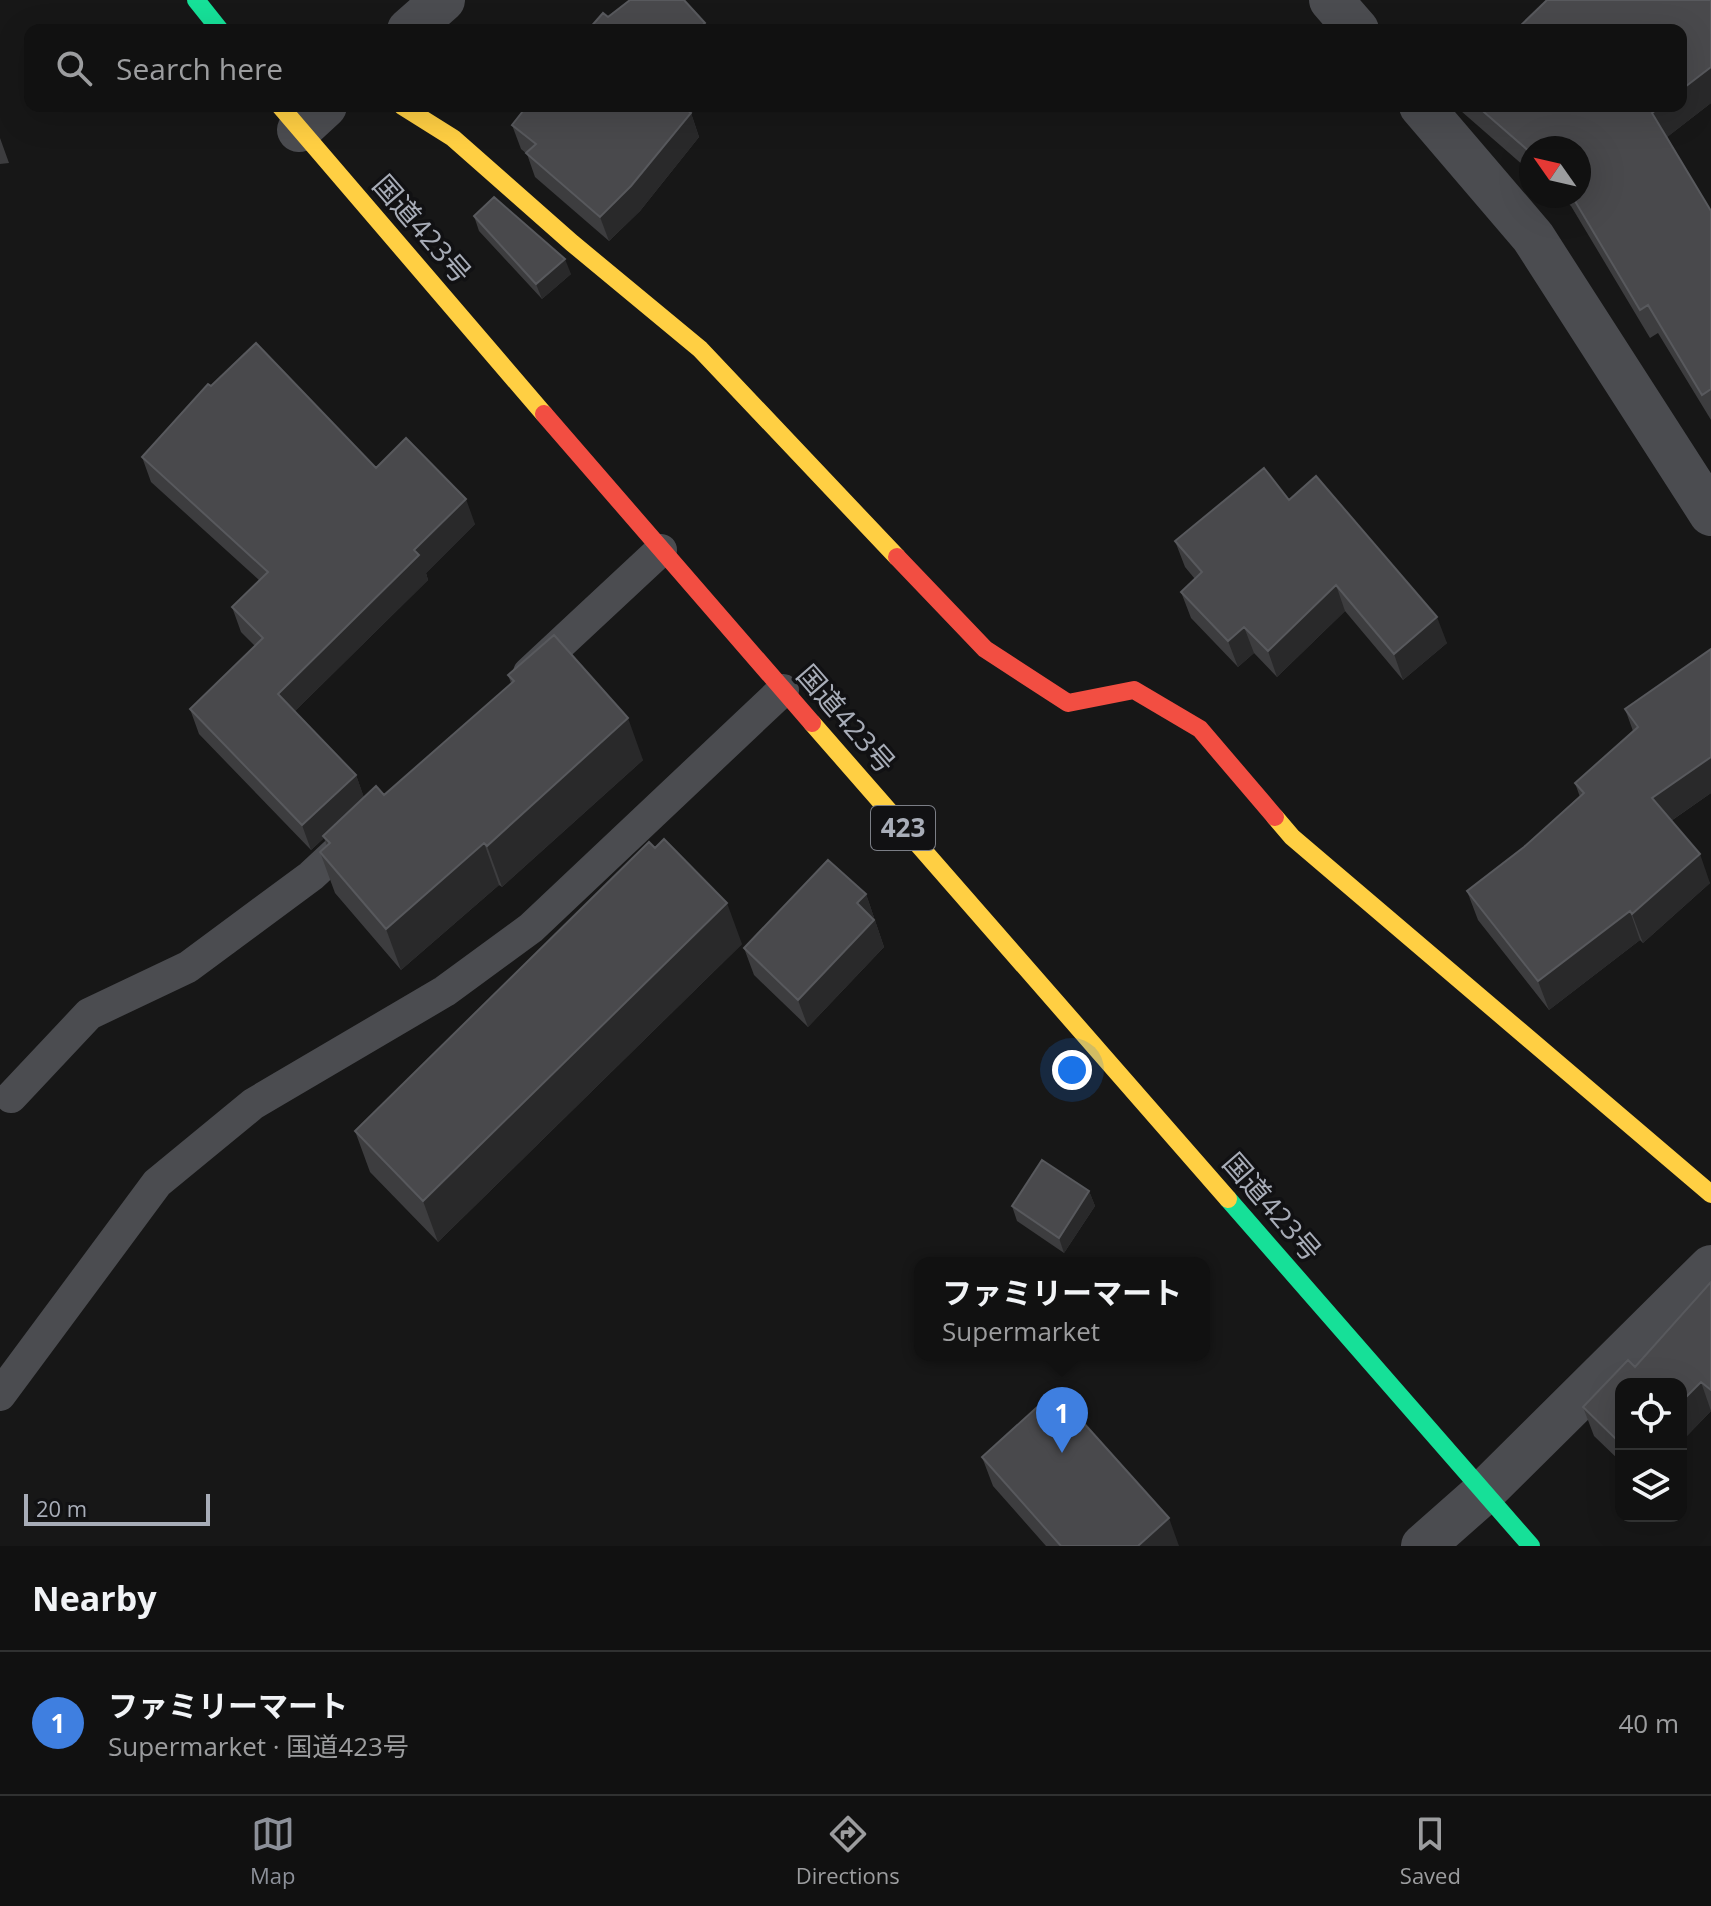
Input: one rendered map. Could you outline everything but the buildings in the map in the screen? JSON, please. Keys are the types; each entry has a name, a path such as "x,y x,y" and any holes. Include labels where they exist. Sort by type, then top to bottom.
{"main road":[{"path":"196,0 215,24"},
{"path":"412,112 453,138 572,243 700,349 985,649 1068,703 1134,690 1200,729 1292,837 1711,1194"},
{"name":"国道423号","path":"301,114 661,550 1531,1546"}],"street":[{"path":"416,24 443,0"},
{"path":"1331,0 1352,24"},
{"path":"1426,112 1533,237 1711,514"},
{"path":"1423,1546 1483,1493 1711,1267"}],"lane":[{"path":"509,691 661,550"},
{"path":"0,1395 157,1183 253,1104 445,991 531,928 783,690"},
{"path":"11,1097 89,1014 188,967 311,876 381,811"}],"traffic: fast":[{"path":"196,0 215,24"},
{"path":"1228,1199 1531,1546"}],"traffic: slow":[{"path":"285,112 544,414"},
{"path":"412,112 453,138 572,243 700,349 897,557"},
{"path":"812,723 1228,1199"},
{"path":"1275,817 1292,837 1711,1194"}],"traffic: jam":[{"path":"544,414 812,723"},
{"path":"897,557 985,649 1068,703 1134,690 1200,729 1275,817"}],"place":[{"name":"ファミリーマート","path":"1062,1453"}]}
